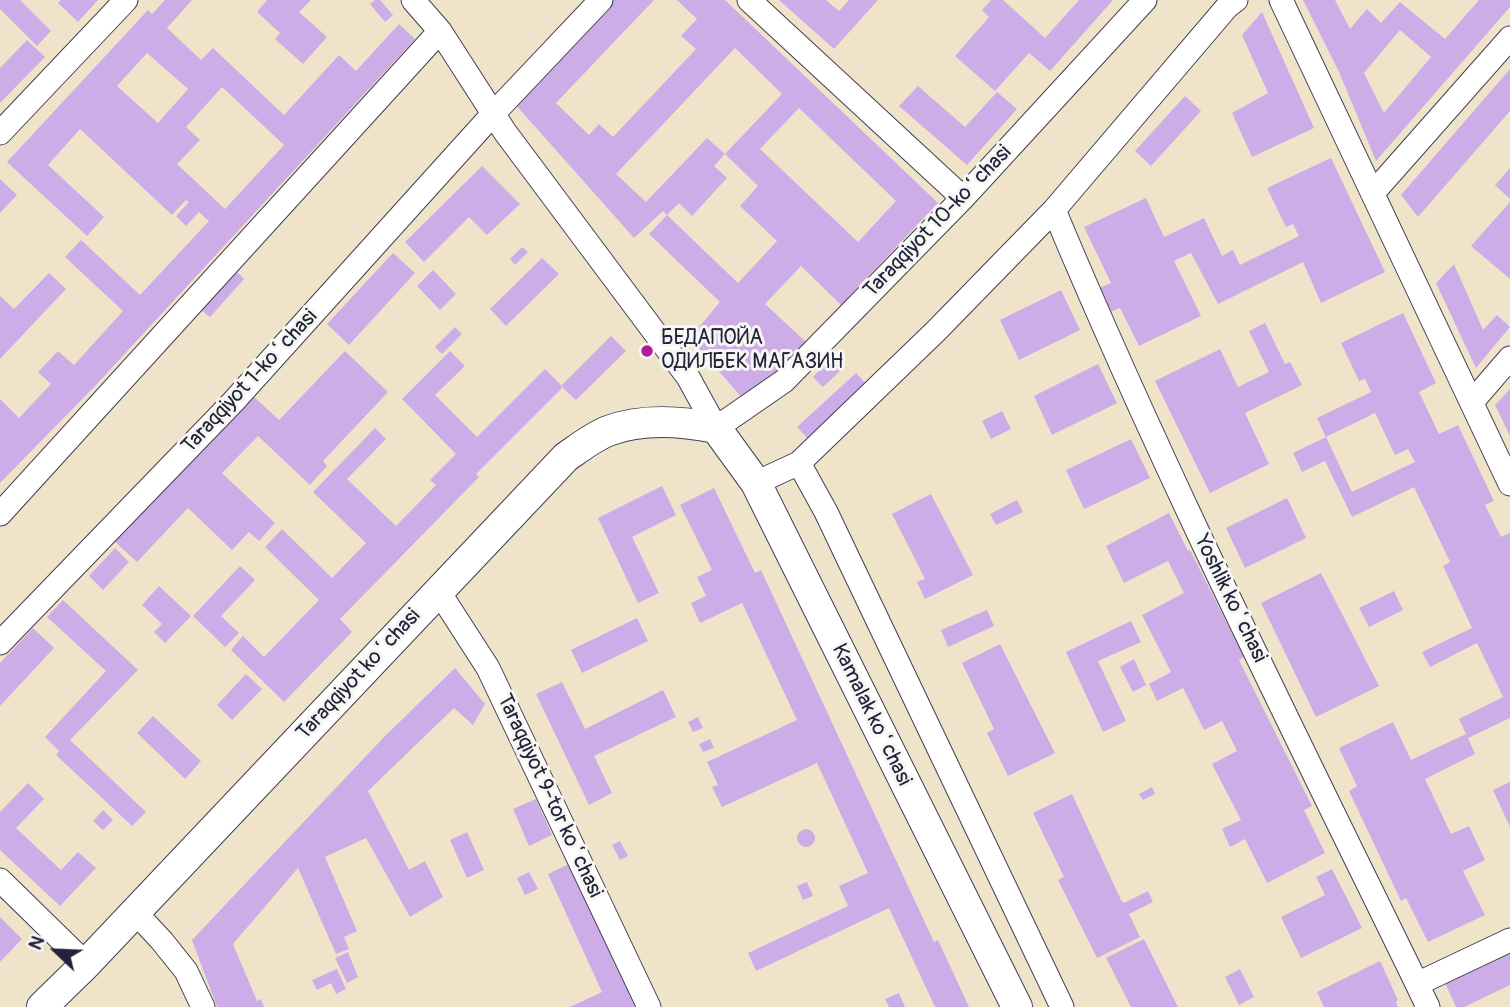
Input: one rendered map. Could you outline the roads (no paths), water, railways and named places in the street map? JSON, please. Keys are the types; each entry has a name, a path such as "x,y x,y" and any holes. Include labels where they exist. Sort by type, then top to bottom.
{"street":[{"path":"0,133 126,0"},
{"path":"413,0 440,31 493,114 688,377 716,428"},
{"path":"493,114 601,0"},
{"path":"749,0 963,198"},
{"name":"Taraqqiyot 10-koʻchasi","path":"716,428 784,381 963,198 1145,0"},
{"path":"756,483 799,463 936,331 1054,210 1227,7 1236,0"},
{"path":"1281,0 1510,484"},
{"path":"0,514 440,31"},
{"path":"1373,193 1510,38"},
{"name":"Taraqqiyot 1-koʻchasi","path":"0,643 233,402 493,114"},
{"name":"Yoshlik koʻchasi","path":"1054,210 1104,331 1176,490 1428,1007"},
{"path":"1472,402 1510,358"},
{"name":"Taraqqiyot koʻchasi","path":"42,1007 86,964 566,457 609,431 649,423 681,422 716,428"},
{"name":"Kamalak koʻchasi","path":"716,428 756,483 1017,1007"},
{"path":"799,463 826,512 1062,1007"},
{"name":"Taraqqiyot 9-tor koʻchasi","path":"439,592 488,668 649,1007"},
{"path":"0,880 86,964"},
{"path":"135,912 186,971 203,1007"},
{"path":"1418,984 1510,940"}],"place":[{"name":"БЕДАПОЙА ОДИЛБЕК МАГАЗИН","path":"647,351"}]}
